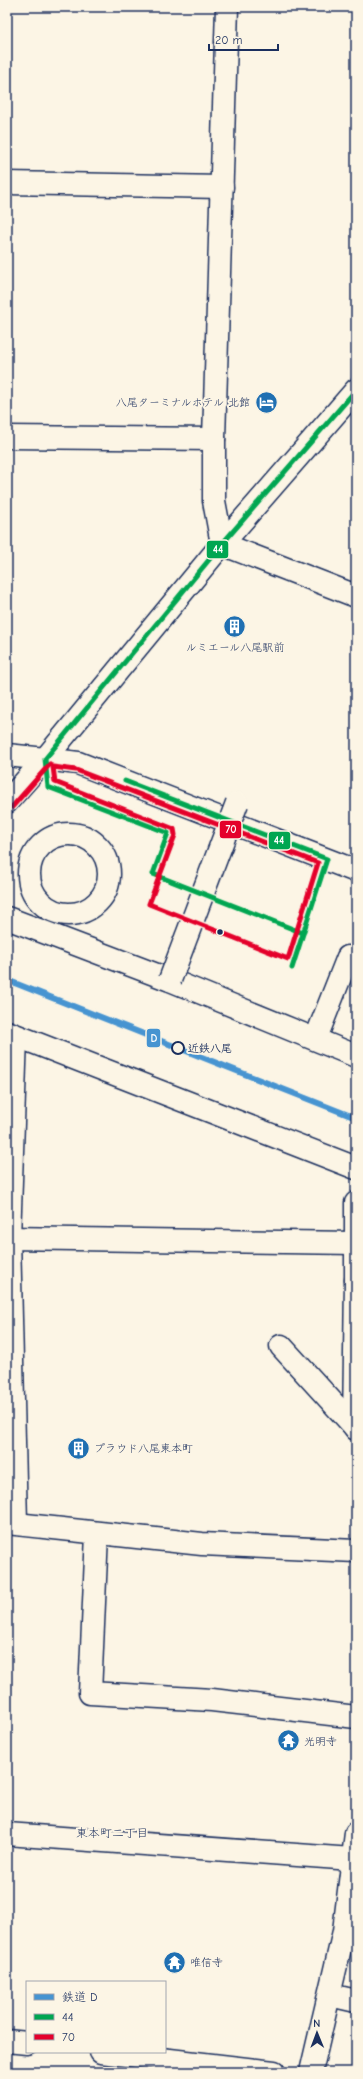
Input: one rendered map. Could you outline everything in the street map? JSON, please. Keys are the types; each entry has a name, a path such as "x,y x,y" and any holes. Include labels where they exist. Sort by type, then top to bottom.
{"street":[{"path":"222,544 214,501 214,439 228,7"},
{"path":"7,183 222,187"},
{"path":"7,802 45,759 222,544 356,390"},
{"path":"7,437 214,439"},
{"path":"222,544 356,596"},
{"path":"7,755 78,763 356,871"},
{"path":"166,984 237,803"},
{"path":"7,918 166,984 316,1033 356,1056"},
{"path":"316,1033 348,957"},
{"path":"356,1168 12,1034 8,1238 11,1523 97,1534 202,1544 356,1551"},
{"path":"355,1428 356,1203"},
{"path":"8,1238 355,1243"},
{"path":"281,1346 355,1428"},
{"path":"97,1534 90,1693 212,1700 356,1717"},
{"path":"311,2072 344,1931 356,1833"},
{"path":"7,1834 352,1859"},
{"path":"330,1995 356,2001"},
{"path":"7,2041 26,2044"},
{"path":"110,2053 274,2072"}],"rail line":[{"name":"D","path":"7,980 356,1118"}],"transit line":[{"name":"44","path":"303,933 153,874 168,833 48,787 45,759 222,544 356,390"},
{"name":"70","path":"12,807 50,764"},
{"name":"70","path":"53,767 76,770 318,863 288,959 149,904 175,835 174,829 55,782 53,767"},
{"name":"44","path":"125,781 327,859 292,968"}],"place":[{"name":"八尾ターミナルホテル 北館","path":"266,402"},
{"name":"ルミエール八尾駅前","path":"235,627"},
{"name":"近鉄八尾","path":"178,1048"},
{"name":"プラウド八尾東本町","path":"78,1448"},
{"name":"光明寺","path":"289,1741"},
{"name":"唯信寺","path":"175,1962"}],"district":[{"name":"東本町二丁目","path":"112,1833"}]}
